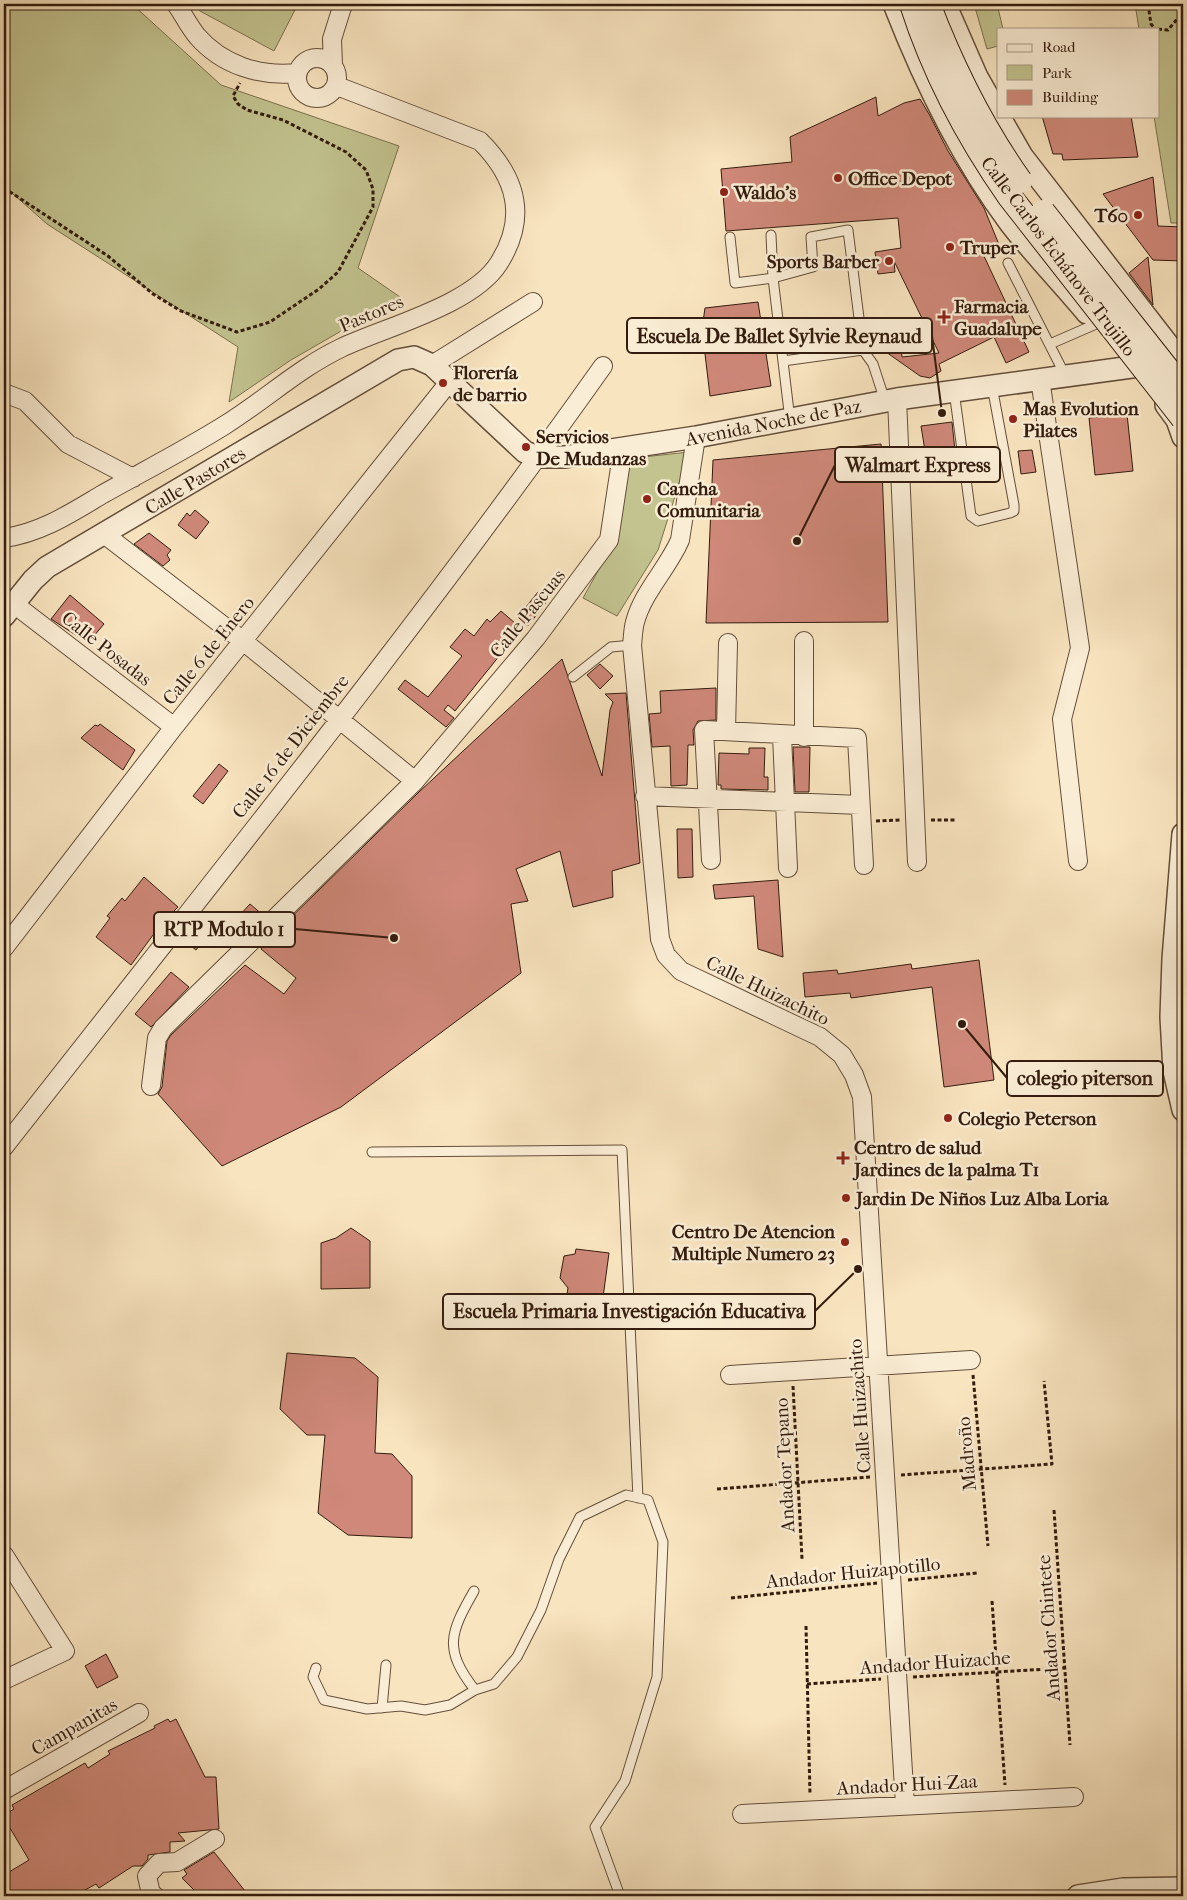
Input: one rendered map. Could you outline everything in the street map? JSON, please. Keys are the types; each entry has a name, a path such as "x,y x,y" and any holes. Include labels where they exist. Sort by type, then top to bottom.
{"main road":[{"name":"Calle Carlos Echánove Trujillo","path":"912,4 922,37 943,83 989,166 1010,197 1183,418"},
{"name":"Calle Carlos Echánove Trujillo","path":"928,4 947,54 979,117 1003,157 1028,193 1183,388"}],"street":[{"path":"176,4 197,36 215,54 258,73 278,75 297,73"},
{"path":"333,65 332,39 343,4"},
{"path":"894,4 917,63 951,131 1011,224 1134,366 1177,420 1183,437"},
{"path":"945,4 977,77 997,112"},
{"path":"317,57 332,39"},
{"path":"317,57 326,59 333,65 338,75 337,86 329,95 317,99 305,95 298,86 297,73 301,65 308,59 317,57"},
{"name":"Pastores","path":"4,538 42,529 225,425 308,366 342,348 447,304 476,286 498,264 512,240 517,211 511,186 498,159 480,142 337,86"},
{"path":"1001,118 1022,156 1051,195 1130,299 1182,359"},
{"path":"1011,224 1039,214 1051,195"},
{"path":"1096,324 1114,326 1121,321 1129,310 1130,299"},
{"path":"532,302 432,365 525,452 538,457"},
{"name":"Calle Pastores","path":"9,610 47,567 398,360 414,358 432,365"},
{"name":"Avenida Noche de Paz","path":"538,457 565,457 696,437 891,400 1182,359"},
{"name":"Calle 16 de Diciembre","path":"4,1146 338,720 538,457 603,366"},
{"path":"1040,379 1080,648 1062,720 1078,861"},
{"name":"Calle 6 de Enero","path":"4,948 174,727 450,381"},
{"path":"4,393 25,401 68,444 132,478"},
{"path":"891,400 917,862"},
{"name":"Calle Huizachito","path":"696,437 680,540 673,556 643,604 635,622 632,645 660,939 666,955 681,971 820,1037 842,1055 854,1075 862,1097 905,1805"},
{"name":"Calle Pascuas","path":"151,1086 157,1038 163,1028 416,781 536,638 609,540 623,448"},
{"path":"104,534 243,641 338,720 416,781"},
{"name":"Calle Posadas","path":"9,610 174,727"},
{"path":"804,641 804,736"},
{"path":"726,731 728,643"},
{"path":"711,860 704,730 782,736 857,738 864,865"},
{"path":"782,736 788,868"},
{"path":"645,796 786,803 860,813"},
{"path":"1183,834 1181,880 1173,959 1171,1017 1174,1071 1183,1110"},
{"path":"730,1375 971,1360"},
{"path":"4,1555 65,1651 4,1680"},
{"name":"Campanitas","path":"4,1790 139,1713"},
{"name":"Andador Hui-Zaa","path":"742,1814 1074,1797"},
{"path":"155,1896 151,1894 147,1876 159,1863 177,1862 216,1839"},
{"path":"1078,1896 1123,1889 1183,1888"}],"lane":[{"path":"730,237 735,283 773,278 813,267 811,237 848,230 863,350 873,364 891,400"},
{"path":"771,235 773,278 790,420"},
{"path":"1008,263 1065,375"},
{"path":"1050,344 1096,324"},
{"path":"783,361 863,350"},
{"path":"954,391 971,516 978,521 1010,514 1014,511 992,386"},
{"path":"573,677 611,647 632,645"},
{"path":"372,1152 622,1150 638,1498"},
{"path":"316,1668 313,1677 324,1700 367,1709 401,1706 425,1710 450,1705 475,1690 494,1684 517,1657 541,1610 559,1558 580,1517 626,1495 648,1500 663,1542 657,1677 625,1781 595,1827 620,1896"},
{"path":"474,1591 457,1621 452,1645 462,1673 475,1690"},
{"path":"382,1708 386,1665"}],"path":[{"path":"1148,4 1151,24 1156,28"},
{"path":"1160,29 1168,30 1183,12"},
{"path":"4,188 108,256 153,294 181,311 237,332 270,322 319,289 338,272 373,207 373,189 366,170 346,152 283,120 247,110 238,104 233,96 247,69"},
{"name":"Madroño","path":"971,1360 988,1546"},
{"name":"Andador Tepano","path":"793,1371 802,1559"},
{"path":"1044,1381 1052,1464"},
{"name":"Andador Chintete","path":"1054,1510 1070,1744"},
{"name":"Andador Huizapotillo","path":"731,1598 978,1573"},
{"path":"992,1602 1006,1800"},
{"path":"806,1626 810,1810"},
{"name":"Andador Huizache","path":"807,1684 1064,1668"}],"green space":[{"path":"4,4 132,4 221,85 399,146 358,268 400,297 291,360 229,402 238,347 47,224 4,186"},
{"path":"194,4 298,4 274,51 200,11"},
{"path":"974,4 997,4 1003,28 997,28 997,46 987,49"},
{"path":"1135,4 1183,4 1183,223 1171,223 1154,118 1160,118 1160,28 1139,28"},
{"name":"Cancha Comunitaria","path":"689,452 658,550 617,616 583,598 615,540 625,459"}],"building":[{"path":"876,97 878,116 904,103 920,99 929,114 948,151 984,208 1000,247 983,254 1029,352 1006,363 994,337 939,364 941,371 930,378 920,376 886,352 885,329 899,328 902,357 939,353 894,261 895,272 878,274 875,252 901,248 898,218 726,231 721,169 792,162 790,137"},
{"path":"1043,118 1131,118 1138,157 1063,160 1062,154 1053,154"},
{"name":"T60","path":"1153,177 1158,226 1183,227 1183,261 1153,260 1103,194"},
{"path":"1148,257 1153,305 1129,273"},
{"path":"758,302 771,386 710,396 702,329 705,308"},
{"path":"1127,414 1133,471 1095,475 1089,418"},
{"path":"952,422 955,451 951,451 955,478 930,482 921,426"},
{"path":"881,444 888,622 706,623 713,460"},
{"path":"1032,450 1036,472 1021,474 1018,451"},
{"path":"195,510 209,522 196,539 178,525 187,513 190,516"},
{"path":"149,533 171,550 167,555 170,560 163,566 134,544"},
{"path":"538,592 548,600 528,626 518,617"},
{"path":"70,595 104,624 88,643 51,619"},
{"path":"501,611 516,624 495,651 500,655 455,711 448,705 444,710 454,718 446,727 398,689 405,680 428,697 462,656 450,647 465,629 474,636 487,619 490,622"},
{"path":"562,659 602,776 610,710 613,702 605,694 626,693 640,863 612,871 613,897 573,907 560,851 516,869 528,901 511,904 521,973 341,1107 222,1166 158,1094 162,1087 167,1041 171,1035 245,965 284,994 296,978 261,949 267,941 419,792"},
{"path":"600,664 613,676 600,689 587,675"},
{"path":"716,688 716,720 698,721 693,730 694,745 688,745 687,785 671,786 670,746 652,747 649,714 661,713 660,691"},
{"path":"100,724 135,750 123,770 81,738 95,725 98,726"},
{"path":"793,747 810,747 809,792 795,792"},
{"path":"749,748 765,748 764,777 768,777 768,790 721,789 721,785 718,785 719,753 749,754"},
{"path":"219,764 228,771 203,804 193,796"},
{"path":"677,829 692,829 693,877 678,878"},
{"path":"144,877 178,907 167,916 131,965 96,937 110,918 107,916 122,898 125,901"},
{"path":"778,880 783,957 758,949 754,896 715,899 713,885"},
{"path":"250,904 263,915 251,927 238,917"},
{"path":"196,929 206,937 196,950 186,942"},
{"path":"979,960 994,1080 944,1087 932,987 851,998 850,993 805,997 803,973 837,970 838,974 911,964 912,969"},
{"path":"171,972 189,987 151,1027 135,1014"},
{"path":"351,1228 370,1241 370,1288 321,1289 321,1243 336,1238"},
{"path":"576,1249 609,1253 602,1305 566,1300 568,1288 560,1278 564,1256 575,1254"},
{"path":"287,1353 355,1358 378,1377 375,1453 392,1454 412,1476 412,1538 348,1535 318,1513 325,1435 307,1435 280,1409"},
{"path":"106,1654 118,1677 97,1688 85,1666"},
{"path":"168,1719 170,1722 176,1719 205,1777 216,1777 219,1829 178,1833 185,1841 170,1842 170,1852 148,1855 148,1859 142,1866 133,1866 99,1888 96,1884 74,1896 4,1896 4,1875 29,1860 4,1818 4,1815 14,1809 12,1805 85,1763 88,1768 110,1754 108,1751 155,1728 154,1726"},
{"path":"214,1852 249,1896 200,1896 182,1878 187,1874 184,1870"}],"place":[{"name":"Office Depot","path":"838,178"},
{"name":"Waldo's","path":"724,192"},
{"name":"T60","path":"1138,215"},
{"name":"Truper","path":"950,247"},
{"name":"Sports Barber","path":"889,261"},
{"name":"Farmacia Guadalupe","path":"944,317"},
{"name":"Florería de barrio","path":"443,383"},
{"name":"Escuela De Ballet Sylvie Reynaud","path":"942,413"},
{"name":"Mas Evolution Pilates","path":"1013,419"},
{"name":"Servicios De Mudanzas","path":"526,447"},
{"name":"Cancha Comunitaria","path":"647,499"},
{"name":"Walmart Express","path":"797,541"},
{"name":"RTP Modulo 1","path":"394,938"},
{"name":"colegio piterson","path":"962,1024"},
{"name":"Colegio Peterson","path":"948,1118"},
{"name":"Centro de salud Jardines de la palma T1","path":"843,1158"},
{"name":"Jardin De Niños Luz Alba Loria","path":"846,1198"},
{"name":"Centro De Atencion Multiple Numero 23","path":"845,1242"},
{"name":"Escuela Primaria Investigación Educativa","path":"858,1269"}]}
